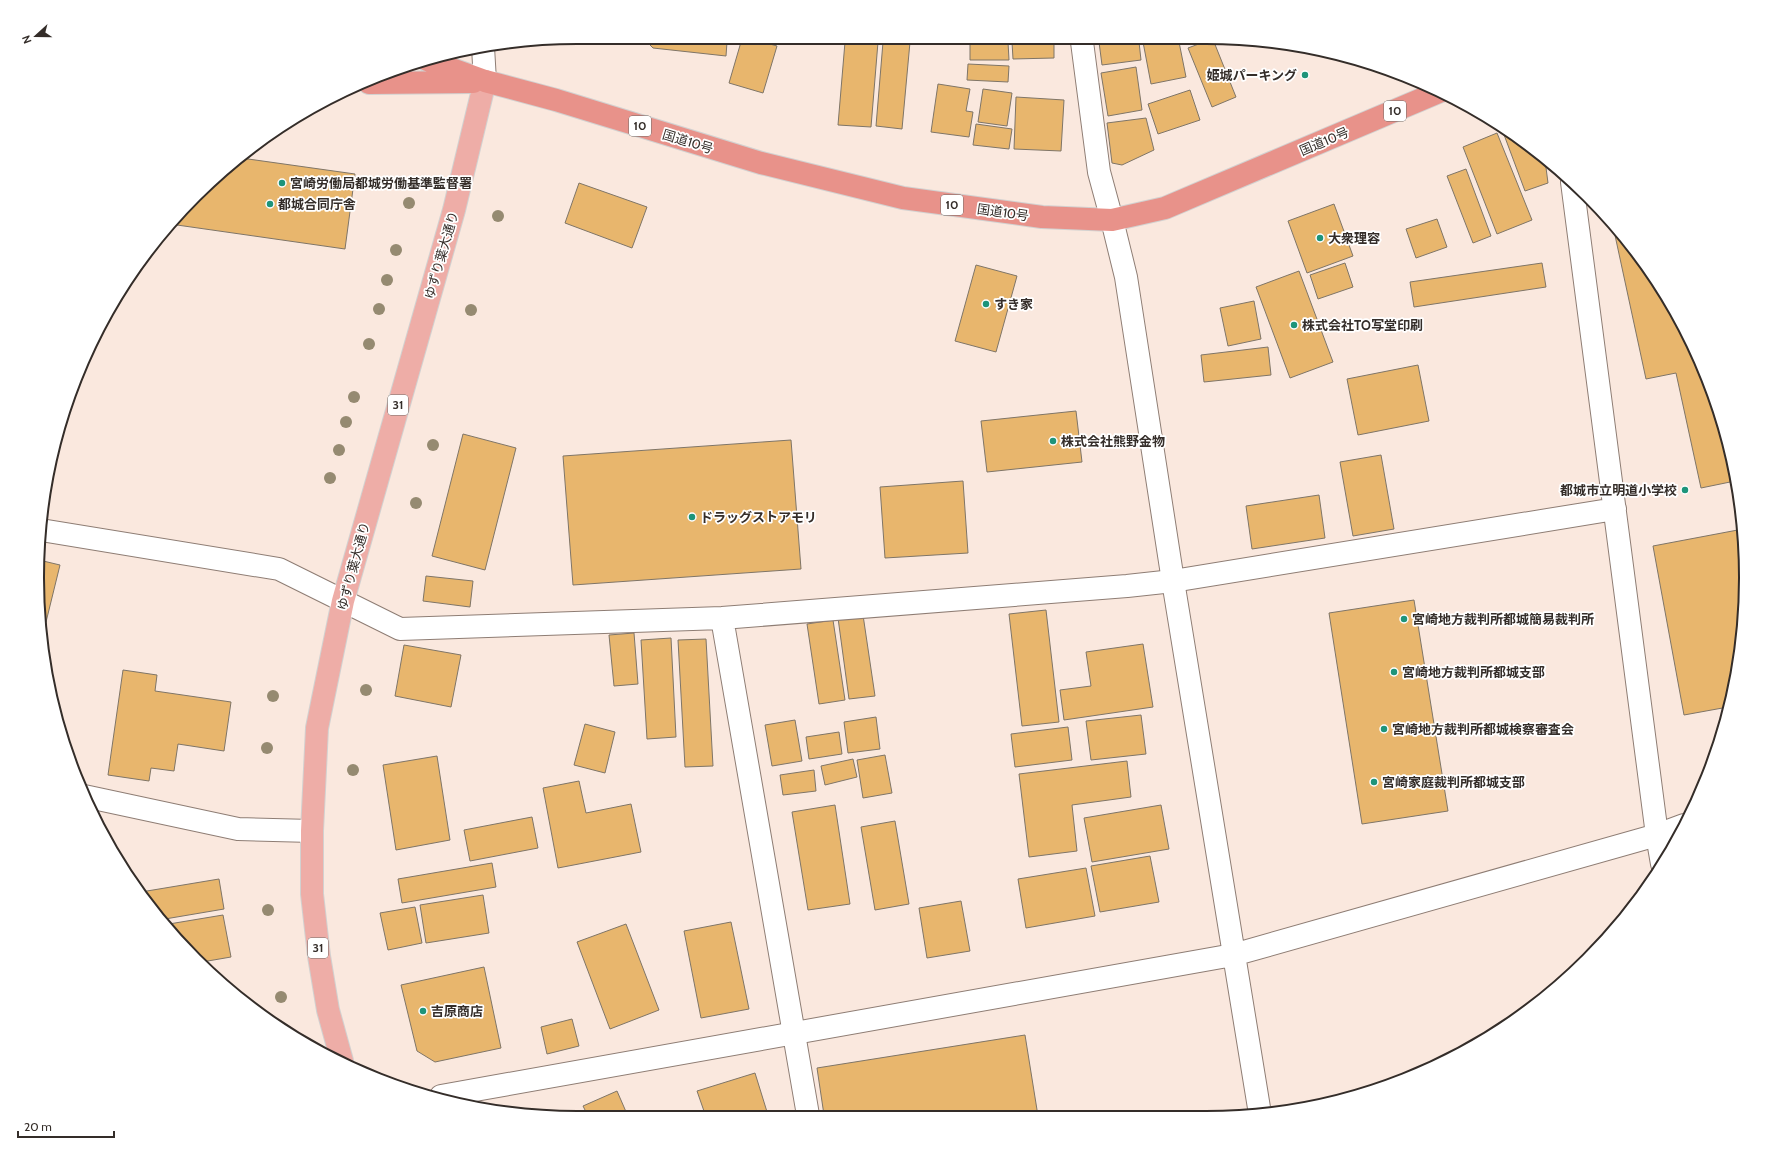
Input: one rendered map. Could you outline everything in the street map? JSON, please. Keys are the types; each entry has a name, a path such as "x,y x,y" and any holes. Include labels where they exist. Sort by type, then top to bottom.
{"highway":[{"name":"国道10号","path":"435,63 484,82 556,100 761,163 903,198 1037,216 1112,220 1164,208 1432,95"},
{"name":"国道10号","path":"378,83 484,82"}],"main road":[{"name":"ゆずり葉大通り","path":"340,1055 328,1010 319,956 312,894 312,831 317,728 343,601 454,210 484,82"}],"street":[{"path":"1082,44 1100,172 1126,277 1173,581 1259,1108"},
{"path":"483,53 484,82"},
{"path":"1573,191 1661,856"},
{"path":"46,531 279,569 400,629 722,618 1173,581 1615,509"},
{"path":"722,618 807,1111"},
{"path":"92,798 238,829 312,831"},
{"path":"447,1095 1234,955 1676,829"}],"building":[{"path":"649,44 727,44 726,56 653,48"},
{"path":"740,44 770,44 777,46 763,93 729,83"},
{"path":"845,44 878,44 871,127 838,125"},
{"path":"883,44 910,44 902,129 876,126"},
{"path":"970,44 1008,44 1009,60 970,60"},
{"path":"1012,44 1054,44 1054,58 1013,59"},
{"path":"1099,44 1139,44 1141,60 1102,65"},
{"path":"1143,44 1179,44 1186,77 1151,84"},
{"path":"1199,44 1215,44 1236,97 1212,107 1188,48"},
{"path":"968,64 1009,66 1008,82 967,80"},
{"path":"1136,67 1142,110 1108,116 1101,73"},
{"path":"938,84 970,89 966,111 973,112 969,137 931,132"},
{"path":"983,89 1012,93 1007,126 978,122"},
{"path":"1190,90 1200,120 1158,134 1148,104"},
{"path":"1016,97 1064,100 1061,151 1014,149"},
{"path":"1146,118 1154,150 1122,165 1112,163 1107,123"},
{"path":"976,124 1012,129 1009,149 973,145"},
{"path":"1497,133 1532,220 1497,234 1463,147"},
{"path":"1504,136 1546,167 1548,183 1525,191"},
{"name":"都城合同庁舎","path":"247,159 355,174 345,249 177,225 200,200"},
{"path":"1466,169 1491,236 1473,243 1447,176"},
{"path":"579,183 647,207 632,248 565,223"},
{"name":"大衆理容","path":"1334,204 1353,256 1307,273 1288,221"},
{"path":"1437,219 1447,247 1416,258 1406,229"},
{"path":"1615,236 1649,281 1668,311 1684,342 1711,406 1721,439 1730,482 1701,488 1676,373 1646,379"},
{"path":"1345,263 1353,287 1318,299 1310,275"},
{"path":"1542,263 1546,287 1414,307 1410,282"},
{"path":"976,265 1017,276 996,352 955,341"},
{"name":"株式会社TO写堂印刷","path":"1299,271 1333,362 1290,378 1256,287"},
{"path":"1254,301 1261,339 1228,346 1220,308"},
{"path":"1268,347 1271,375 1204,382 1201,355"},
{"path":"1418,365 1429,421 1358,435 1347,379"},
{"path":"1076,411 1082,462 987,472 981,421"},
{"path":"463,434 516,448 485,570 432,556"},
{"path":"791,440 801,569 573,585 563,456"},
{"path":"1381,455 1394,529 1353,536 1340,462"},
{"path":"963,481 968,553 885,558 880,487"},
{"path":"1319,495 1325,538 1252,549 1246,506"},
{"path":"1737,530 1739,578 1738,612 1729,682 1723,708 1684,715 1653,546"},
{"path":"44,561 60,565 46,622"},
{"path":"426,576 473,581 470,607 423,601"},
{"path":"1414,600 1448,811 1362,824 1329,613"},
{"path":"1046,610 1059,722 1022,726 1009,614"},
{"path":"863,615 875,696 849,699 838,618"},
{"path":"833,620 845,700 819,704 807,624"},
{"path":"634,633 638,684 614,686 609,635"},
{"path":"671,638 676,737 647,739 641,640"},
{"path":"706,639 713,766 685,767 678,640"},
{"path":"1143,644 1153,707 1064,720 1060,690 1091,686 1086,652"},
{"path":"404,645 461,655 451,707 395,696"},
{"path":"123,670 157,675 155,691 231,702 224,751 178,744 174,771 151,768 149,781 108,775"},
{"path":"1141,715 1146,754 1091,760 1086,721"},
{"path":"876,717 880,749 848,753 844,722"},
{"path":"795,720 802,761 772,766 765,725"},
{"path":"585,724 615,732 605,773 574,765"},
{"path":"1068,727 1072,760 1015,767 1011,734"},
{"path":"839,732 842,754 809,759 806,737"},
{"path":"885,755 892,793 863,798 857,760"},
{"path":"437,756 450,840 396,850 383,765"},
{"path":"853,759 857,777 825,785 821,766"},
{"path":"1127,761 1131,797 1072,805 1077,851 1029,857 1019,774"},
{"path":"814,770 816,791 783,795 780,775"},
{"path":"579,781 586,813 631,804 641,852 558,868 543,788"},
{"path":"835,805 850,904 808,910 792,812"},
{"path":"1161,805 1169,849 1092,862 1084,818"},
{"path":"532,817 538,848 470,861 464,830"},
{"path":"895,821 909,904 875,910 861,827"},
{"path":"1150,856 1159,902 1100,912 1091,866"},
{"path":"492,863 496,887 402,903 398,879"},
{"path":"1086,868 1095,916 1026,928 1018,879"},
{"path":"219,879 224,909 168,919 146,891"},
{"path":"483,895 489,933 426,943 420,905"},
{"path":"961,901 970,951 927,958 919,908"},
{"path":"415,907 422,943 388,950 380,913"},
{"path":"223,915 231,957 207,961 172,924"},
{"path":"731,922 749,1009 701,1018 684,931"},
{"path":"626,924 659,1010 610,1029 577,942"},
{"path":"484,967 501,1048 435,1062 417,1051 401,985"},
{"path":"572,1019 579,1046 547,1054 541,1027"},
{"path":"1025,1035 1037,1111 823,1111 817,1068"},
{"path":"755,1073 767,1111 704,1111 697,1091"},
{"path":"617,1091 626,1111 586,1111 583,1106"}],"place":[{"name":"姫城パーキング","path":"1305,75"},
{"name":"宮崎労働局都城労働基準監督署","path":"282,183"},
{"name":"都城合同庁舎","path":"270,204"},
{"name":"大衆理容","path":"1320,238"},
{"name":"すき家","path":"986,304"},
{"name":"株式会社TO写堂印刷","path":"1294,325"},
{"name":"株式会社熊野金物","path":"1053,441"},
{"name":"都城市立明道小学校","path":"1685,490"},
{"name":"ドラッグストアモリ","path":"692,517"},
{"name":"宮崎地方裁判所都城簡易裁判所","path":"1404,619"},
{"name":"宮崎地方裁判所都城支部","path":"1394,672"},
{"name":"宮崎地方裁判所都城検察審査会","path":"1384,729"},
{"name":"宮崎家庭裁判所都城支部","path":"1374,782"},
{"name":"吉原商店","path":"423,1011"}]}
